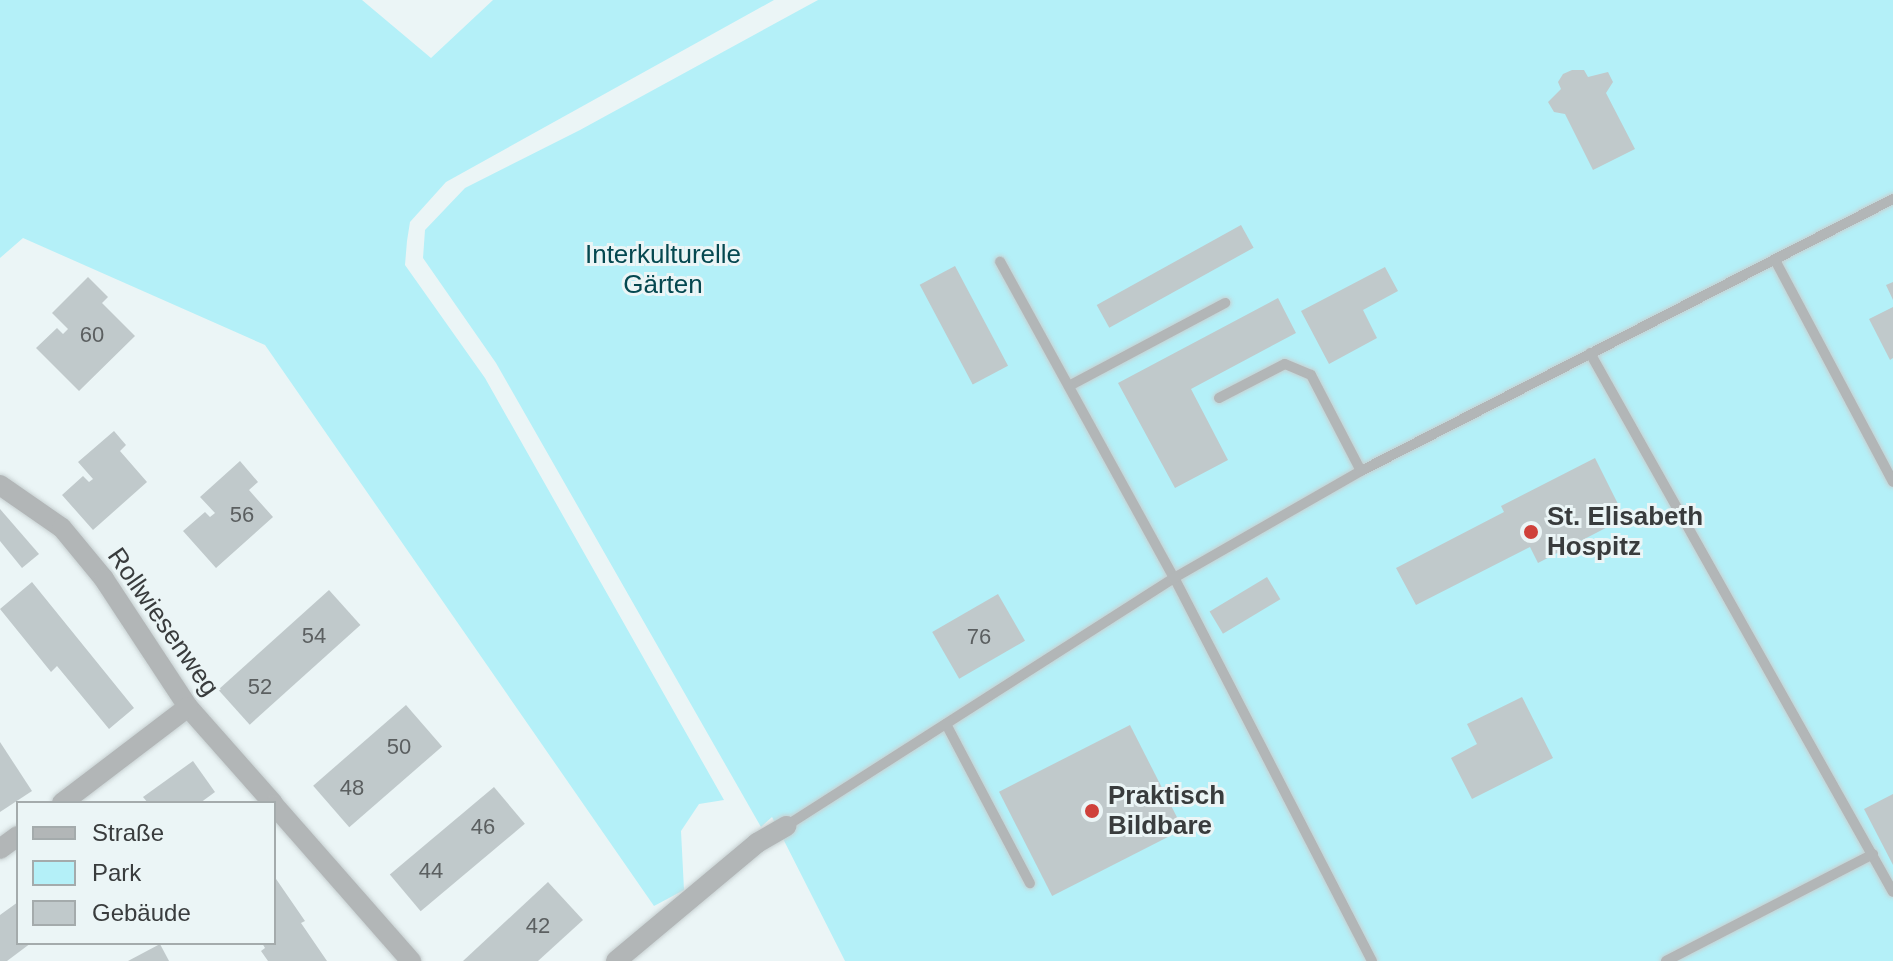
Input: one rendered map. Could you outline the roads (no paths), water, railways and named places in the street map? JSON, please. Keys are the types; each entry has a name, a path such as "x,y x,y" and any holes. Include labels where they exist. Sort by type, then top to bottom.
{"street":[{"name":"Rollwiesenweg","path":"0,485 62,528 104,579 188,707 270,801"},
{"path":"65,801 188,707"},
{"name":"Rollwiesenweg","path":"276,807 411,961"},
{"path":"616,961 757,843 786,826"}],"lane":[{"path":"786,826 1174,578 1361,471 1893,199"},
{"path":"1775,260 1893,482"},
{"path":"1000,262 1174,578 1372,961"},
{"path":"1069,386 1225,303"},
{"path":"1590,353 1893,892"},
{"path":"1219,398 1285,364 1311,375 1361,471"},
{"path":"946,724 1030,883"},
{"path":"1666,961 1873,854"}],"place":[{"name":"St. Elisabeth Hospitz","path":"1531,532"},
{"name":"Praktisch Bildbare","path":"1092,811"}],"park label":[{"name":"Interkulturelle Gärten","path":"663,270"}]}
